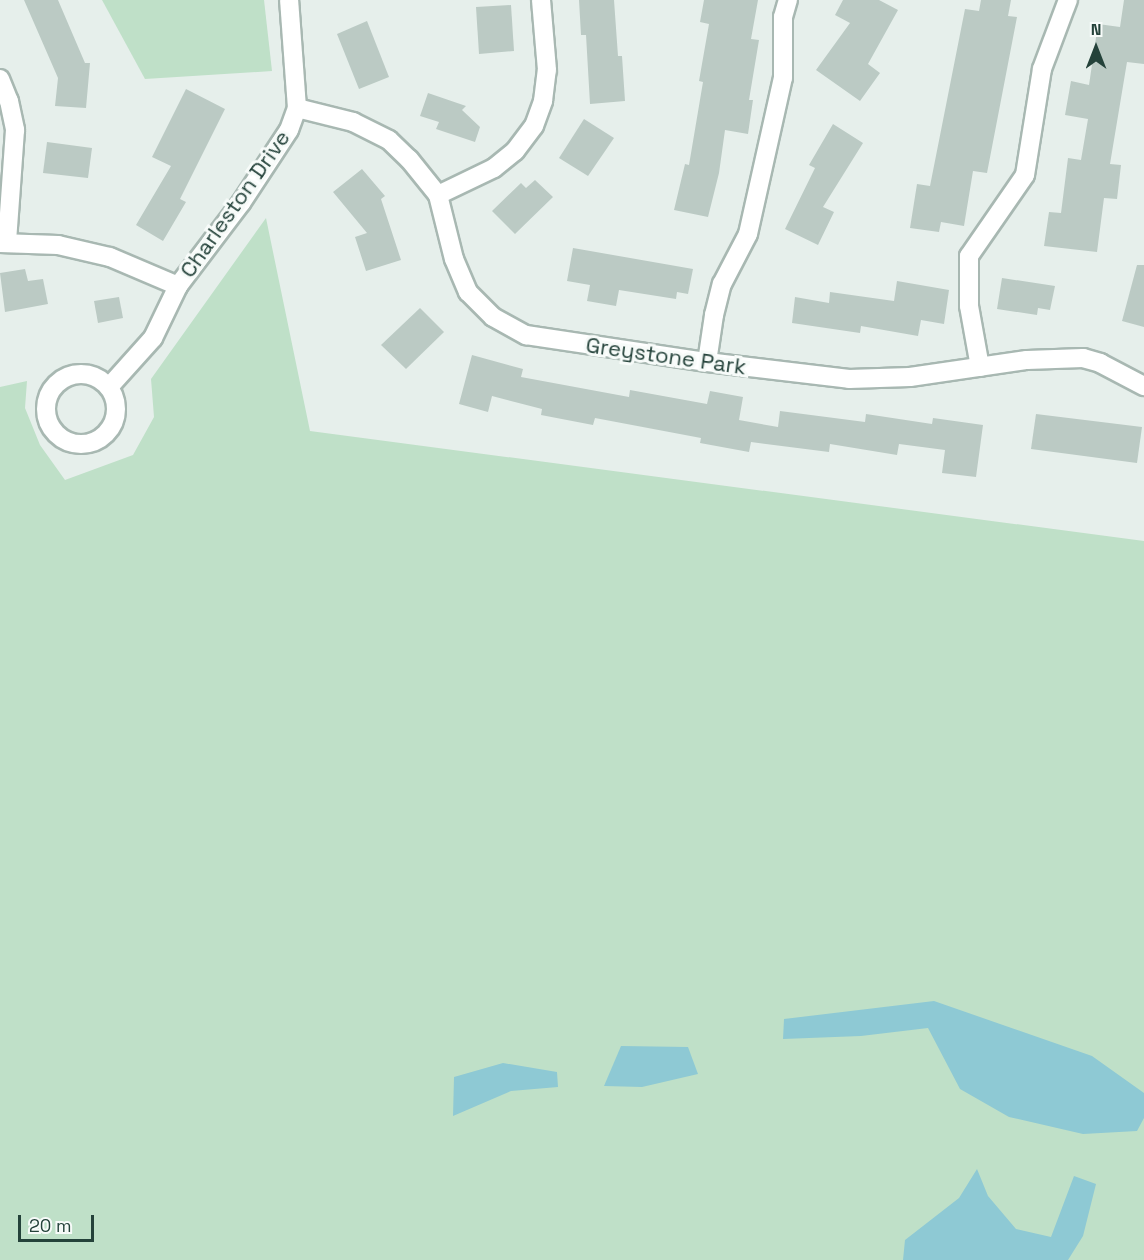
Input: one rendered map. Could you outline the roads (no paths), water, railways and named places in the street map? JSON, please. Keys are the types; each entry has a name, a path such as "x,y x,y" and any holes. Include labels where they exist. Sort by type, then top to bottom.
{"street":[{"name":"Charleston Drive","path":"109,387 153,338 178,286 241,204 289,130 297,108 289,0"},
{"path":"438,195 494,168 515,151 534,126 543,101 547,70 541,0"},
{"path":"707,362 714,315 722,284 748,234 783,78 783,17 788,0"},
{"path":"980,367 969,306 969,256 1025,175 1042,69 1068,0"},
{"path":"0,79 9,101 15,130 3,242 58,245 110,257 178,286"},
{"name":"Greystone Park","path":"297,108 353,122 389,140 438,195 454,259 468,292 493,317 526,334 707,362 849,379 910,377 1027,360 1083,358 1100,363 1144,386"}],"water":[{"path":"934,1001 1092,1056 1144,1093 1144,1118 1137,1131 1083,1134 1009,1117 960,1089 928,1028 861,1036 783,1039 784,1019"},
{"path":"621,1046 688,1047 698,1074 642,1087 604,1086"},
{"path":"503,1063 557,1072 558,1087 511,1091 453,1116 454,1077"},
{"path":"977,1169 988,1196 1016,1229 1051,1237 1074,1176 1096,1184 1083,1236 1068,1260 903,1260 905,1240 959,1198"}]}
